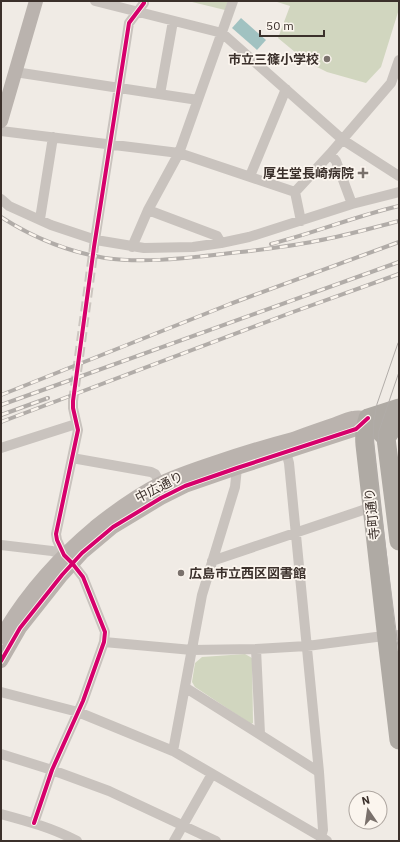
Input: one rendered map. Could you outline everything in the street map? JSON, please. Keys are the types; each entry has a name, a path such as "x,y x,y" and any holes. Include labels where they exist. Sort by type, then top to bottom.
{"highway":[{"path":"399,408 368,418 386,438 394,426 399,422"},
{"name":"寺町通り","path":"368,418 364,435 372,507 393,635 399,740"},
{"name":"寺町通り","path":"386,438 397,501 399,541"}],"street":[{"path":"1,121 36,1"},
{"path":"96,1 222,33 342,140 399,176"},
{"path":"95,243 129,23 144,1"},
{"path":"132,247 148,210 179,153 233,1"},
{"path":"160,94 173,21"},
{"path":"295,192 395,83 399,60"},
{"path":"15,72 198,100"},
{"path":"250,176 286,89"},
{"path":"1,131 179,153 295,192"},
{"path":"40,219 53,137"},
{"path":"330,154 336,160 352,204"},
{"path":"295,192 301,221"},
{"path":"1,199 9,206 40,219 50,225 95,243 144,248 193,247 249,237 352,204 399,192"},
{"path":"148,210 217,236 221,243"},
{"path":"34,823 52,770 83,701 104,642 105,632 83,577 58,545 56,534 78,430 73,401"},
{"name":"中広通り","path":"1,637 4,624 44,577 68,559 82,539 117,510 160,483 179,475 235,462 268,445 353,418 368,418"},
{"path":"1,661 20,628 68,559 86,549 113,527 157,500 235,462 286,452 356,428 368,418"},
{"path":"1,448 76,424"},
{"path":"286,452 290,463 324,839"},
{"path":"72,458 151,472 155,474 160,483"},
{"path":"174,751 202,595 235,487 235,462"},
{"path":"212,561 372,507"},
{"path":"1,545 52,551 68,559"},
{"path":"104,642 192,650 256,649 307,646 393,635"},
{"path":"256,649 260,734"},
{"path":"186,688 319,772"},
{"path":"1,692 78,712 174,751 324,839"},
{"path":"1,754 52,770 109,792 216,841"},
{"path":"174,841 212,774"},
{"path":"1,814 34,823 77,841"}],"green space":[{"path":"188,1 228,1 225,10"},
{"path":"274,1 399,1 399,9 381,67 366,83 327,72 307,62 278,38 290,6"},
{"path":"245,654 252,658 253,723 251,724 195,687 192,682 195,663 202,657"}],"water":[{"path":"241,18 266,40 257,50 232,28"}],"tunnel":[{"path":"73,401 94,247"}],"tram line":[{"path":"398,343 377,404 373,438 399,655"},
{"path":"378,444 379,431 399,372"}],"railway":[{"path":"271,244 399,206"},
{"path":"1,217 25,231 64,248 105,258 132,260 187,258 278,247 337,237 399,221"},
{"path":"1,395 230,304 399,242"},
{"path":"1,405 399,262"},
{"path":"1,422 293,312 399,274"},
{"path":"1,415 48,398"}],"cycle path":[{"path":"34,823 52,770 83,701 104,642 105,632 83,577 64,555 57,540 56,534 78,430 73,401 94,247 129,23 144,1"},
{"path":"1,661 20,628 62,575 82,553 113,527 161,498 185,486 356,429 368,418"}],"place":[{"name":"市立三篠小学校","path":"327,59"},
{"name":"厚生堂長崎病院","path":"363,173"},
{"name":"広島市立西区図書館","path":"181,573"}]}
